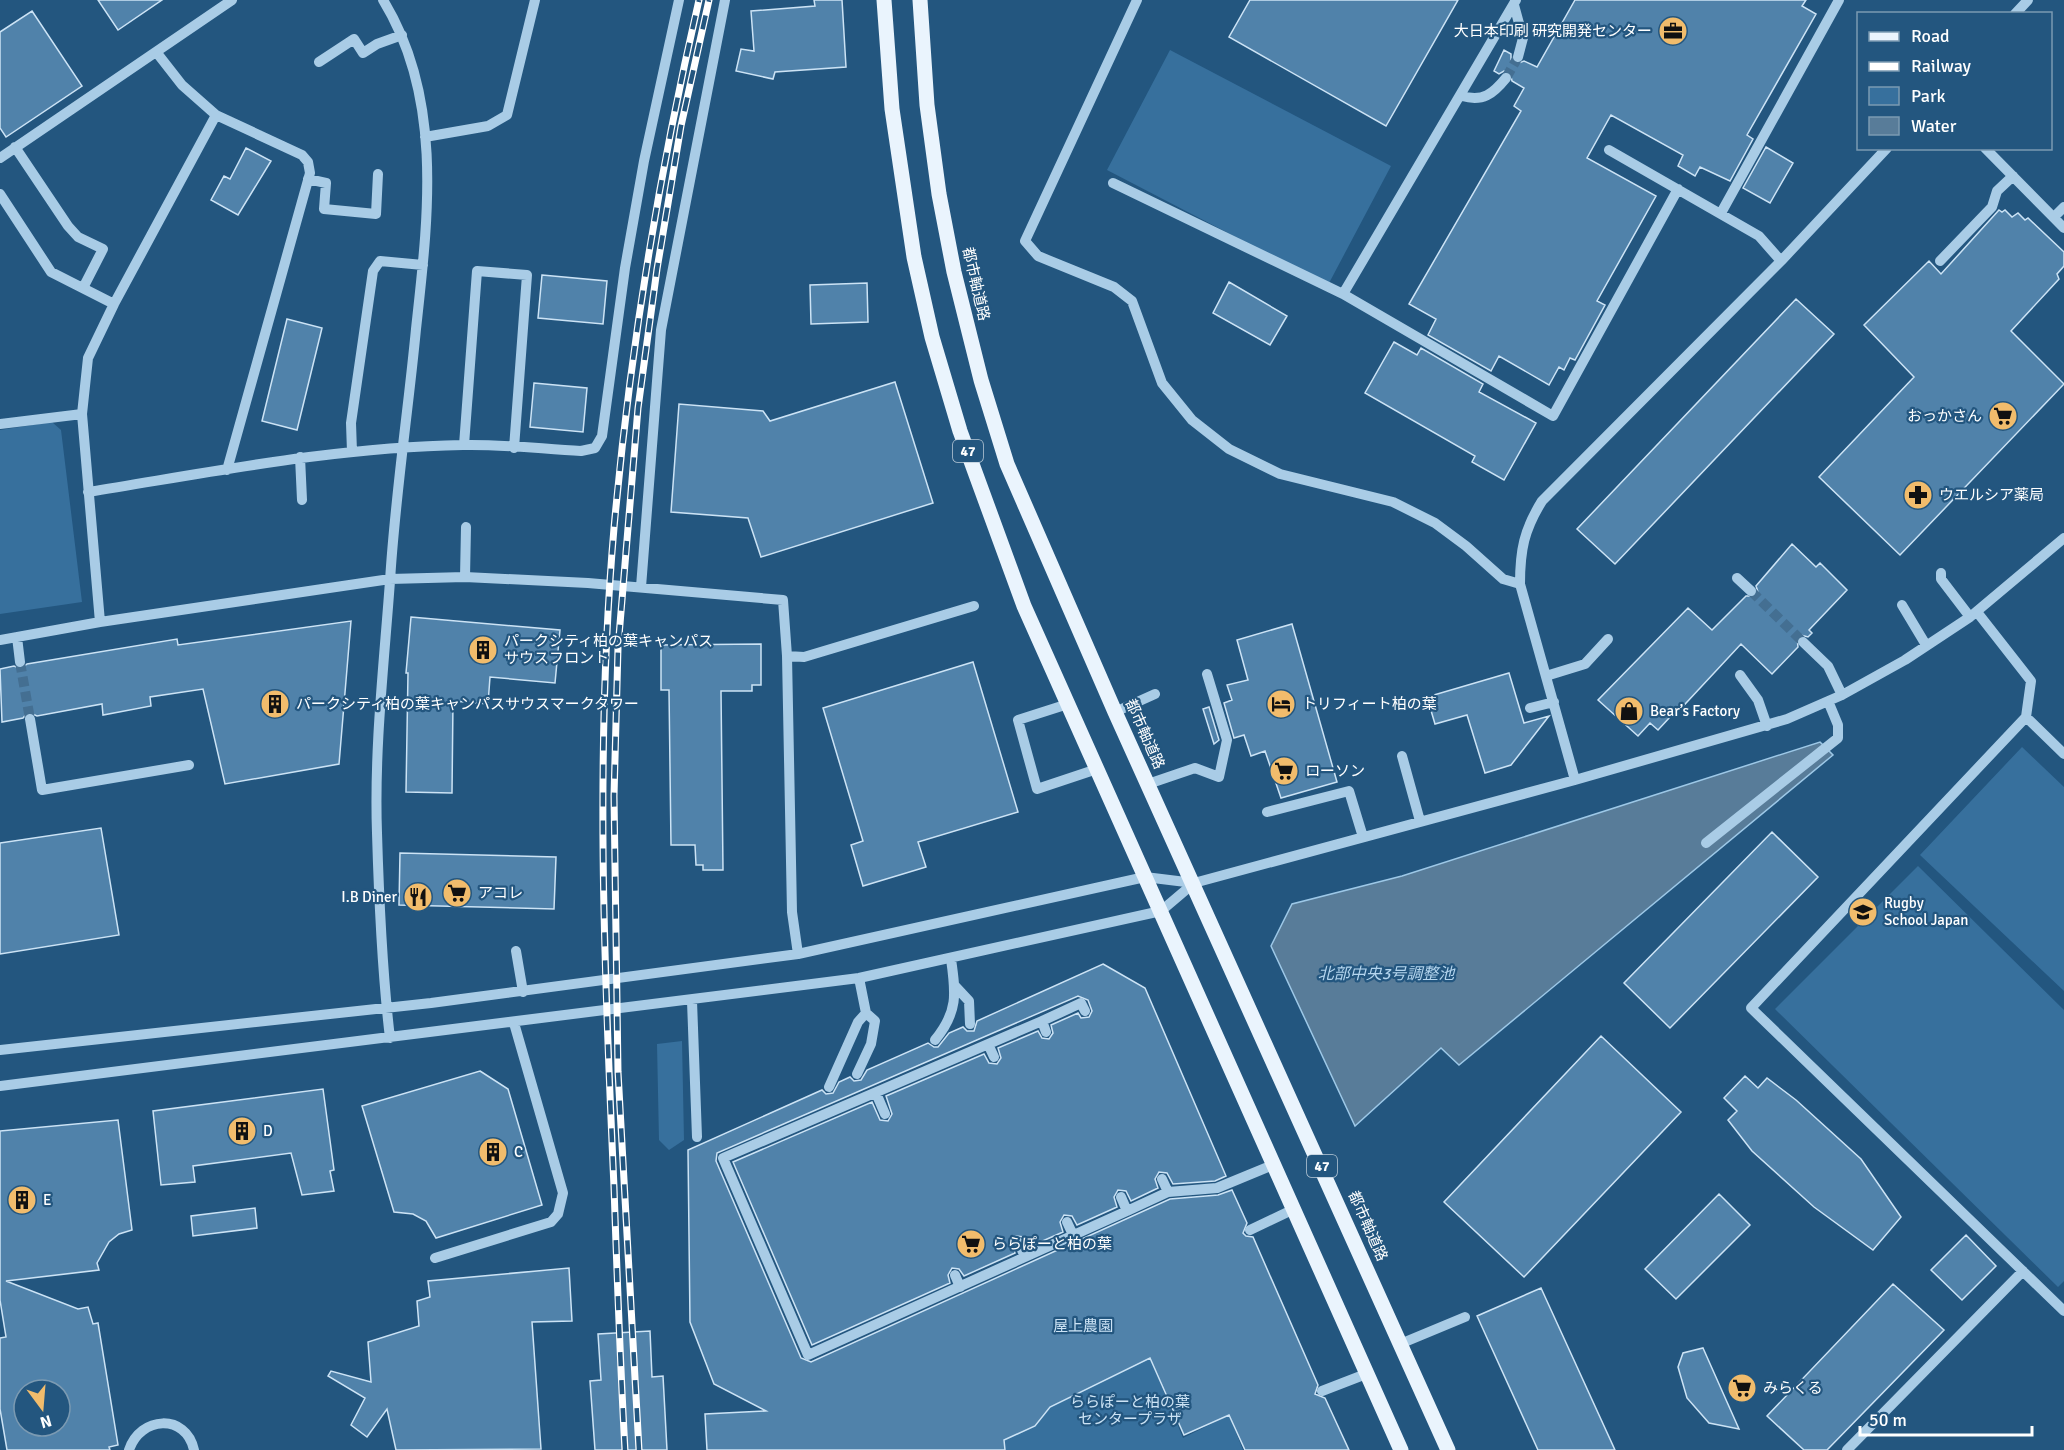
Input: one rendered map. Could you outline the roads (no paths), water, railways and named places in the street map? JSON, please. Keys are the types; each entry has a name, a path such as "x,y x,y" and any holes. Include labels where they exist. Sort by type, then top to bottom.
{"main road":[{"name":"47","path":"884,0 901,181 914,257 932,337 960,431 1020,595 1292,1210 1401,1450"},
{"name":"都市軸道路","path":"920,0 927,105 939,194 954,273 981,380 1007,464 1115,711 1448,1450"}],"street":[{"path":"0,158 232,0"},
{"path":"383,0 402,35 416,75 425,137 428,180 423,265 390,579 377,831 390,1038"},
{"path":"425,137 488,126 507,115 535,0"},
{"path":"88,492 300,457 352,452 464,445 581,452 596,448 602,436 625,268 644,161 679,0"},
{"path":"641,587 661,330 725,0"},
{"path":"1137,0 1025,241 1038,255 1114,287 1132,301 1162,383 1192,420 1229,449 1280,474 1393,502 1436,523 1503,579 1520,584"},
{"path":"1720,213 1839,0"},
{"path":"2017,12 2028,0"},
{"path":"1515,2 1523,38 1518,57"},
{"path":"1342,294 1462,96 1515,2"},
{"path":"319,62 354,39 363,53 377,44 402,35"},
{"path":"157,53 182,85 216,115 302,155 309,162 308,179 227,470"},
{"path":"1462,96 1472,99 1494,93 1506,78"},
{"path":"100,622 82,414 88,358 114,304 216,115"},
{"path":"15,147 68,226 78,237 103,249 83,288"},
{"path":"1609,150 1759,236 1781,261"},
{"path":"1575,780 1520,584 1520,558 1527,525 1542,501 1781,261 1885,150"},
{"path":"1987,150 2064,228"},
{"path":"308,179 326,183 324,209 376,214 378,174"},
{"path":"1940,261 1992,207 1997,191 2013,176"},
{"path":"1113,183 1342,294 1553,416 1678,189"},
{"path":"0,194 51,272 114,304"},
{"path":"2054,217 2064,207"},
{"path":"352,452 351,423 373,272 380,261 423,265"},
{"path":"464,445 477,271 527,275 514,448"},
{"path":"0,424 82,414"},
{"path":"300,457 302,500"},
{"path":"465,577 466,527"},
{"path":"0,1050 523,992 798,954 1145,877 1194,883 1767,726 1842,694 1974,615 2064,538"},
{"path":"1941,573 1941,579 2031,681 2026,717 1751,1008 2064,1311"},
{"path":"0,640 100,622 390,579 465,577 641,587 783,600 787,656 792,912 798,954"},
{"path":"1737,578 1750,591"},
{"path":"1902,605 1926,645"},
{"path":"787,656 804,657 974,606"},
{"path":"17,637 20,662"},
{"path":"1546,676 1585,664 1608,639"},
{"path":"1803,642 1828,666 1842,694"},
{"path":"1148,784 1195,768 1219,777 1227,740 1207,674"},
{"path":"1740,675 1758,700 1767,726"},
{"path":"1115,711 1155,694"},
{"path":"1706,843 1838,738 1838,725 1828,701"},
{"path":"1530,708 1554,702"},
{"path":"1068,704 1018,720 1038,789 1097,769"},
{"path":"2026,717 2064,754"},
{"path":"30,719 42,790 189,765"},
{"path":"1402,756 1420,821"},
{"path":"1267,812 1349,791 1363,837"},
{"path":"0,1086 692,1001 859,978 1161,911 1194,883"},
{"path":"516,951 523,992"},
{"path":"934,1040 946,1026 954,1009 955,986 951,959"},
{"path":"857,1074 871,1044 875,1021 866,1013 859,978"},
{"path":"955,986 969,1001 970,1024"},
{"path":"692,1001 697,1137"},
{"path":"1085,1011 1081,1003 988,1044 941,1071 876,1093 723,1158 808,1355 1167,1192 1217,1188 1273,1165"},
{"path":"830,1087 858,1022 866,1013"},
{"path":"1042,1021 1046,1032"},
{"path":"435,1258 551,1222 558,1214 562,1193 514,1023"},
{"path":"988,1044 994,1057"},
{"path":"876,1093 885,1114"},
{"path":"1161,1179 1167,1192"},
{"path":"1121,1197 1127,1211"},
{"path":"1250,1230 1292,1210"},
{"path":"1067,1222 1073,1235"},
{"path":"1019,1243 1025,1257"},
{"path":"1847,1450 2023,1271"},
{"path":"955,1275 960,1287"},
{"path":"1400,1344 1465,1317"},
{"path":"1322,1392 1366,1374"},
{"path":"129,1450 133,1439 140,1431 159,1423 180,1428 188,1435 194,1450"}],"water":[{"name":"北部中央3号調整池","path":"1820,742 1833,755 1459,1065 1441,1048 1355,1126 1271,946 1292,904 1402,876"}],"tunnel":[{"path":"1506,78 1518,57"},
{"path":"1751,591 1803,642"},
{"path":"20,662 30,719"}],"railway":[{"path":"625,1450 607,1022 603,857 608,610 614,528 637,328 671,130 699,0"},
{"path":"639,1450 618,1072 614,796 618,648 638,408 657,269 681,126 709,0"}],"place":[{"name":"大日本印刷 研究開発センター","path":"1673,31"},
{"name":"おっかさん","path":"2003,416"},
{"name":"ウエルシア薬局","path":"1918,495"},
{"name":"パークシティ柏の葉キャンパス サウスフロント","path":"483,650"},
{"name":"パークシティ柏の葉キャンパスサウスマークタワー","path":"275,704"},
{"name":"トリフィート柏の葉","path":"1281,704"},
{"name":"Bear’s Factory","path":"1629,711"},
{"name":"ローソン","path":"1284,771"},
{"name":"アコレ","path":"457,893"},
{"name":"I.B Diner","path":"418,897"},
{"name":"Rugby School Japan","path":"1863,912"},
{"name":"D","path":"242,1131"},
{"name":"C","path":"493,1152"},
{"name":"E","path":"22,1200"},
{"name":"ららぽーと柏の葉","path":"971,1244"},
{"name":"みらくる","path":"1742,1388"}],"park label":[{"name":"屋上農園","path":"1083,1326"},
{"name":"ららぽーと柏の葉 センタープラザ","path":"1130,1410"}]}
